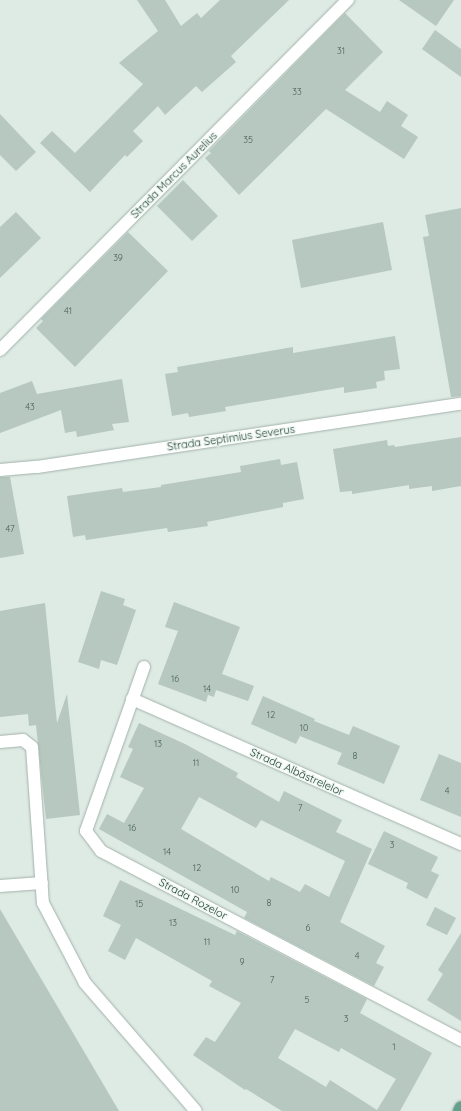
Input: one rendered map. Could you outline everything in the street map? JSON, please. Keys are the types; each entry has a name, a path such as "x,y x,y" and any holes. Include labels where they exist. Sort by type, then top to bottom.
{"main road":[{"path":"459,1111 461,1107"}],"street":[{"name":"Strada Marcus Aurelius","path":"0,350 348,0"},
{"name":"Strada Septimius Severus","path":"0,470 37,467 461,404"},
{"name":"Strada Rozelor","path":"144,667 86,831 101,850 461,1040"},
{"name":"Strada Albăstrelelor","path":"132,699 461,844"},
{"path":"0,742 23,740 32,747 43,903 85,983 196,1111"},
{"path":"0,886 42,883"}],"building":[{"path":"137,0 165,0 181,26 197,13 201,18 220,0 289,0 231,56 236,62 202,92 196,86 165,115 158,106 133,131 143,141 127,157 125,155 90,192 40,143 52,131 75,153 143,84 119,63 158,31"},
{"path":"399,0 454,0 436,26"},
{"path":"345,13 383,52 345,90 380,112 387,101 408,115 401,126 418,137 404,159 326,109 239,195 205,158 211,153 209,151"},
{"path":"435,30 461,49 461,77 422,49"},
{"path":"0,114 36,152 16,171 0,155"},
{"path":"183,180 218,216 192,241 157,206"},
{"path":"461,208 461,396 451,397 423,237 429,236 425,215"},
{"path":"16,212 41,238 0,278 0,227"},
{"path":"383,222 392,270 301,288 292,240"},
{"path":"128,232 168,271 75,367 36,328 43,321 41,319"},
{"path":"395,336 400,369 384,371 385,380 376,382 377,388 344,393 344,387 225,407 226,411 189,417 188,413 172,416 165,374 178,372 177,367 293,347 293,353"},
{"path":"122,379 129,422 112,424 114,430 77,437 76,431 65,433 61,410 0,433 0,393 32,381 37,394"},
{"path":"461,437 461,486 432,491 432,486 409,489 409,485 352,494 352,491 340,492 333,449 387,440 388,446 394,445 395,447"},
{"path":"280,459 281,465 297,462 304,499 283,503 283,507 207,522 208,526 168,532 167,528 86,540 85,535 73,537 67,496 122,488 123,492 161,487 161,485 241,472 240,466"},
{"path":"0,477 10,477 24,554 0,558"},
{"path":"101,591 125,599 123,605 136,610 117,665 101,660 99,669 78,662"},
{"path":"174,602 240,627 222,674 254,686 248,701 216,690 214,697 208,695 206,702 158,684 178,631 165,627"},
{"path":"45,603 57,723 67,694 80,815 46,819 36,725 29,726 28,714 0,717 0,611"},
{"path":"263,696 315,719 314,721 349,735 353,726 400,746 384,784 337,764 342,753 300,736 296,744 251,724"},
{"path":"139,723 185,744 238,773 236,777 279,802 284,791 342,820 336,832 372,849 340,922 385,946 376,963 384,967 374,986 244,918 247,912 99,829 107,814 124,823 144,788 120,777 133,749 128,747","holes":["199,797 256,828 261,820 345,861 329,897 305,884 300,892 271,877 269,881 181,829"]},
{"path":"439,754 461,763 461,817 420,800"},
{"path":"384,831 438,857 431,871 439,875 427,899 406,888 408,883 368,864"},
{"path":"120,880 235,935 237,931 367,999 360,1013 432,1053 400,1111 282,1111 246,1089 245,1090 193,1055 206,1037 215,1042 241,1003 209,986 212,981 136,938 125,960 108,951 121,925 103,916","holes":["295,1029 339,1052 341,1048 396,1079 377,1110 330,1080 326,1087 278,1058"]},
{"path":"435,907 456,918 447,935 426,925"},
{"path":"0,909 119,1111 0,1111"},
{"path":"461,933 461,1021 427,1000 443,974 438,970"}]}
